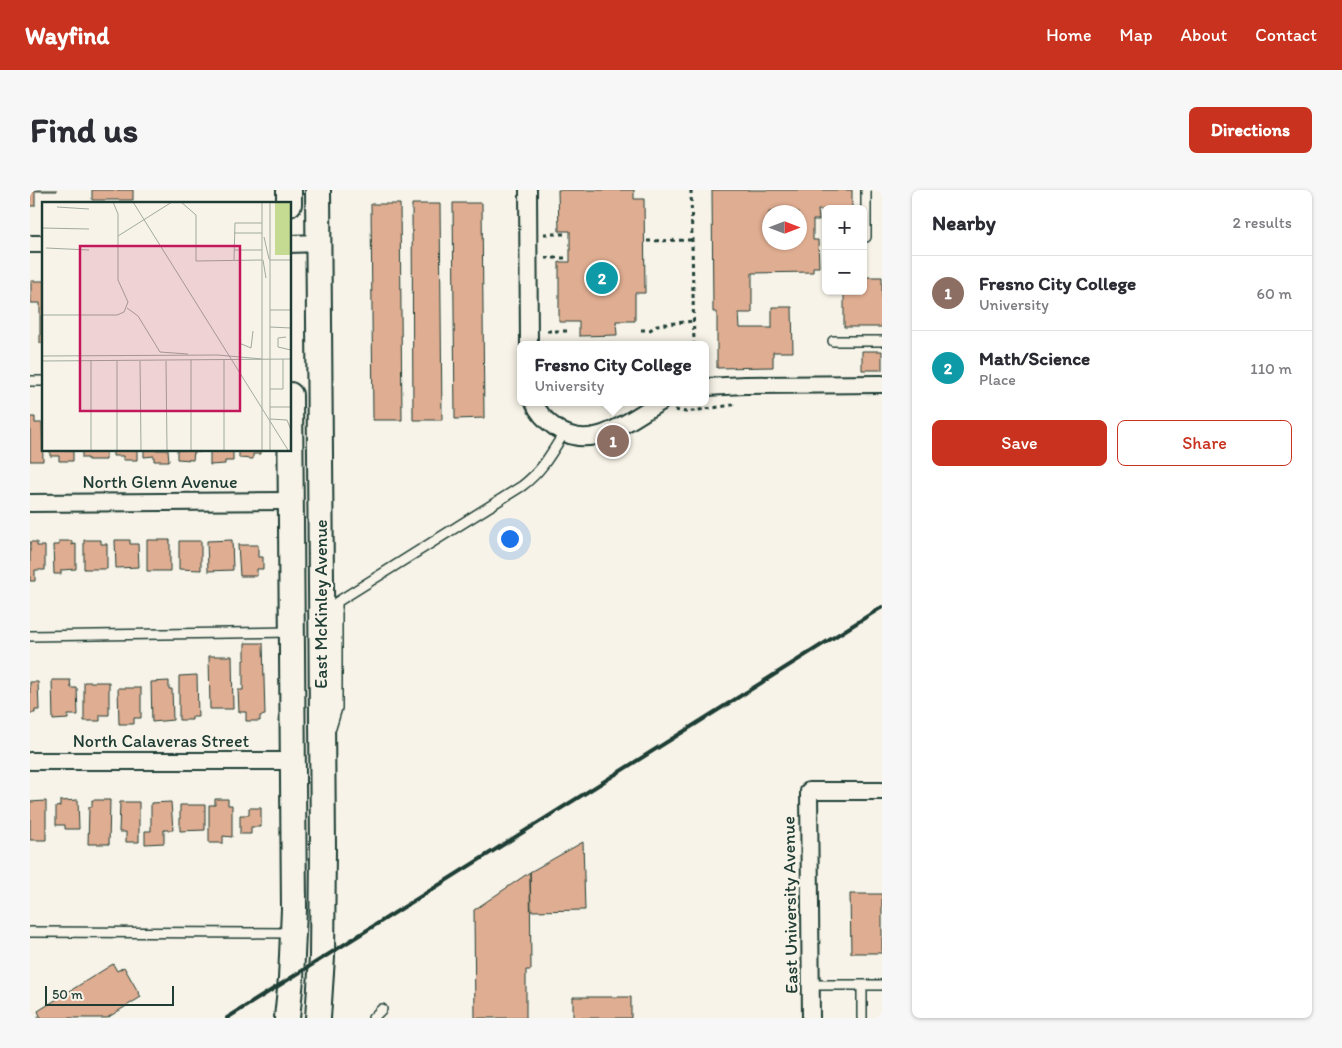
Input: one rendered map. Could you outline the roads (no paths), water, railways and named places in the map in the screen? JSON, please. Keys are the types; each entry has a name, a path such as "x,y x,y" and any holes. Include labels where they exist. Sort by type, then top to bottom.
{"main road":[{"name":"East McKinley Avenue","path":"318,190 323,905 318,1018"},
{"name":"East McKinley Avenue","path":"287,1018 293,933 290,451"},
{"path":"290,501 302,511 305,521 307,662 322,757"},
{"path":"293,761 304,772 307,788 311,857 323,905"}],"street":[{"path":"528,190 528,341"},
{"path":"291,244 318,243"},
{"path":"709,388 745,385 882,384"},
{"path":"536,406 544,419 564,433 586,438 608,434 668,406"},
{"name":"North Glenn Avenue","path":"30,503 290,501"},
{"name":"North Calaveras Street","path":"30,761 293,761"},
{"name":"East University Avenue","path":"811,1018 809,791 882,791"}],"lane":[{"path":"866,190 866,205"},
{"path":"833,341 882,341"},
{"path":"322,757 337,708 337,602 522,486 544,466 564,433"},
{"path":"30,636 292,632"},
{"path":"30,932 293,933"},
{"path":"811,985 882,985"},
{"path":"862,985 862,1018"},
{"path":"373,1018 382,1009"}],"railway":[{"path":"227,1018 882,607"}],"place":[{"name":"Math/Science","path":"602,278"},
{"name":"Fresno City College","path":"613,441"}]}
